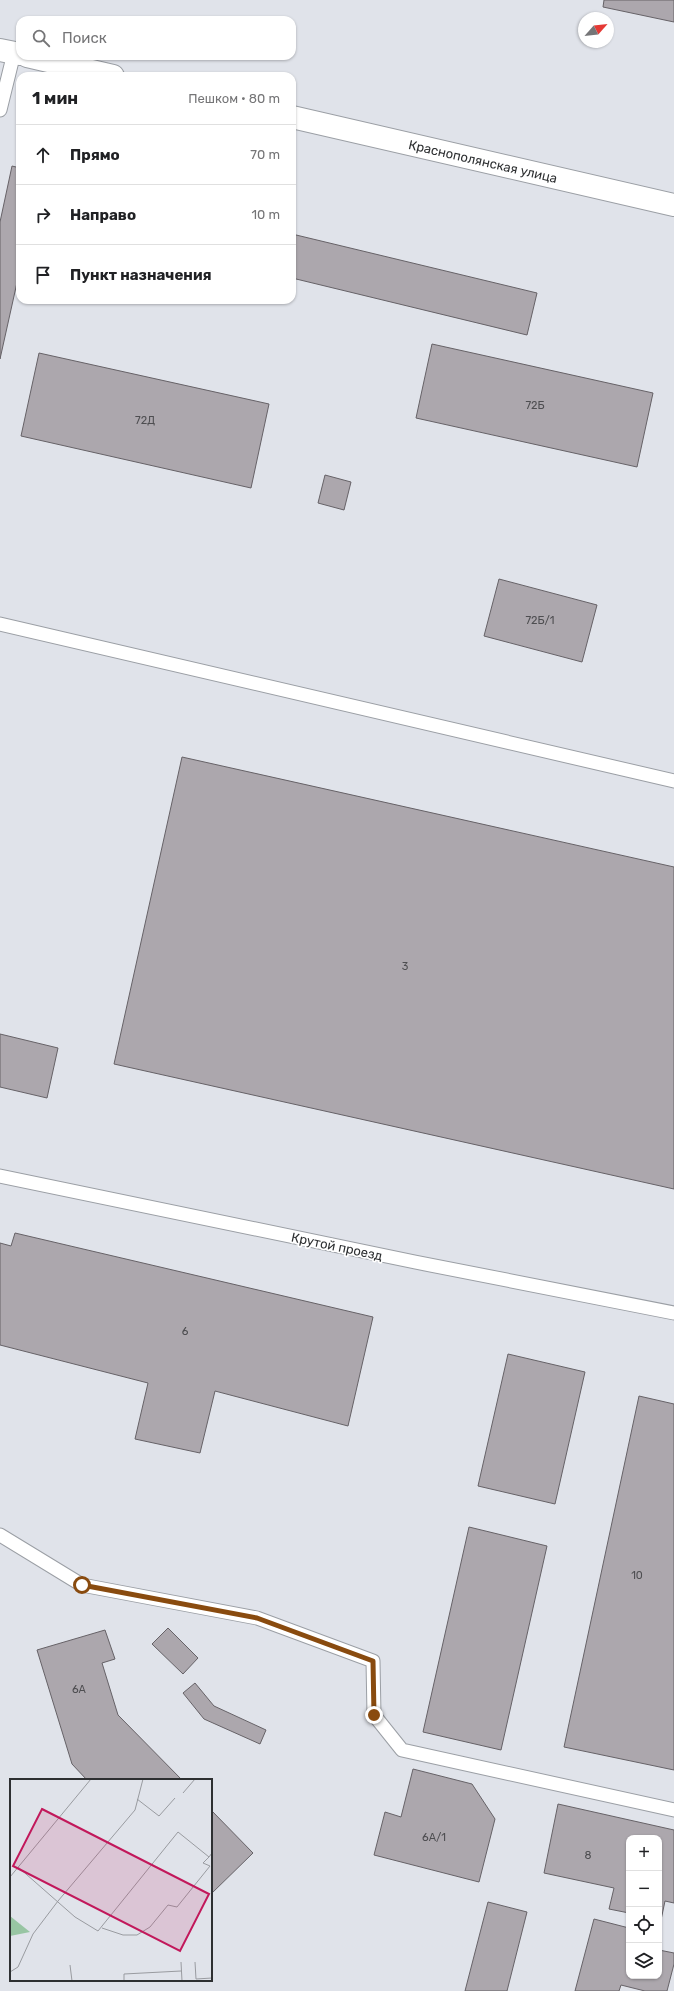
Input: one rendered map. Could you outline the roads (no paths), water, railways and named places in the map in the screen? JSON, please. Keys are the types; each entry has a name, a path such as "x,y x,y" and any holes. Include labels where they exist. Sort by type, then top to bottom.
{"main road":[{"path":"45,60 96,72"},
{"name":"Краснополянская улица","path":"296,118 674,205"}],"lane":[{"path":"0,110 15,53"},
{"path":"0,624 674,781"},
{"name":"Крутой проезд","path":"0,1176 423,1264 674,1313"},
{"path":"0,1535 82,1585 257,1618 373,1661 374,1715 402,1750 674,1810"}]}
